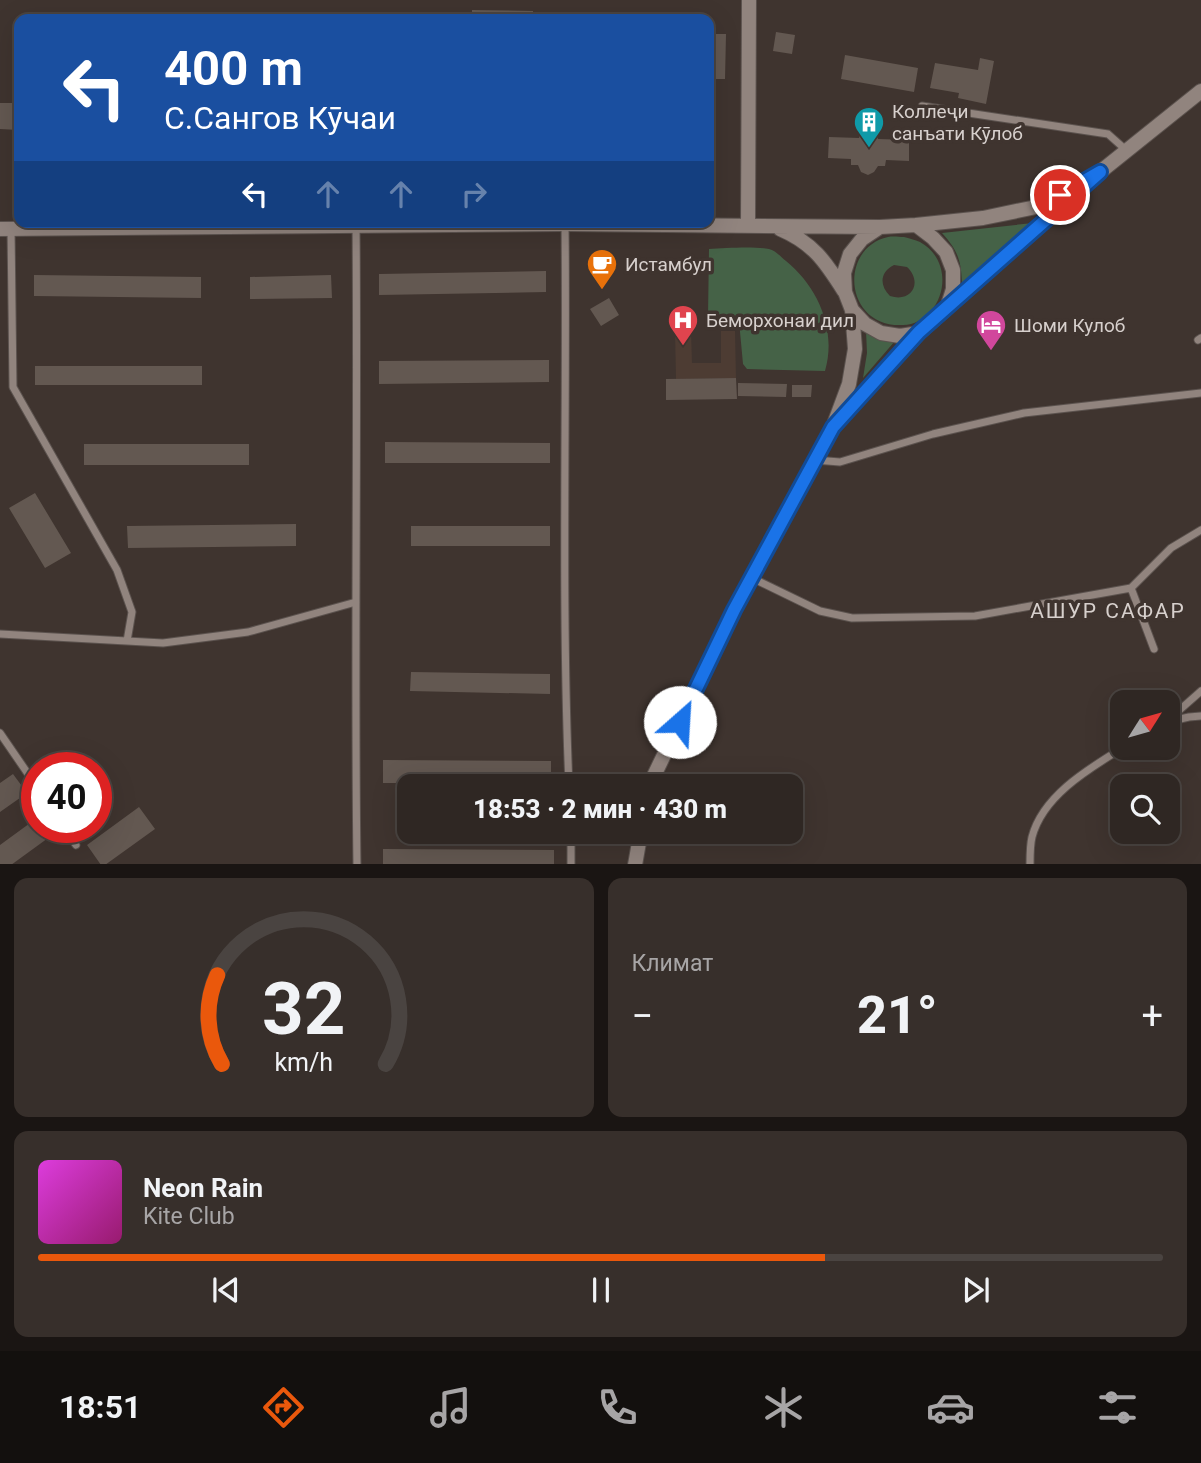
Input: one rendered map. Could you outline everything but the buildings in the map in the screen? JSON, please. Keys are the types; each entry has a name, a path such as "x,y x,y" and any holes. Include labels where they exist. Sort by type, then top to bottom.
{"street":[{"path":"748,225 749,0"},
{"path":"833,427 919,332 1100,172 1199,97"},
{"path":"922,106 1108,134 1126,151"},
{"path":"714,225 880,227 983,218 1041,206 1100,172"},
{"path":"655,774 728,622 833,427 849,384 855,349 852,310 845,292 825,262 799,237 772,225"},
{"path":"916,225 933,238 946,252 950,261 953,289 947,308"},
{"path":"845,292 844,273 850,254 862,240 880,227"},
{"path":"94,228 6,229 13,387 117,570 131,612 127,641"},
{"path":"356,228 357,864"},
{"path":"565,228 569,774"},
{"path":"852,310 865,324 881,333 900,336 919,332"},
{"path":"815,460 840,462 933,434 1024,413 1201,393"},
{"path":"751,578 820,611 852,618 975,616 1131,588 1171,548 1201,530"},
{"path":"1131,588 1154,649"},
{"path":"0,634 163,643 248,632 356,602"},
{"path":"1180,710 1201,691"},
{"path":"1180,719 1201,716"},
{"path":"0,733 21,764"},
{"path":"1030,864 1032,837 1043,814 1060,793 1083,772 1110,756"},
{"path":"571,844 571,864"},
{"path":"635,864 639,844"}],"shaded area":[{"name":"Беморхонаи дил","path":"675,331 691,331 692,363 721,363 721,331 735,331 736,378 676,379"}],"green space":[{"path":"1033,223 962,283 958,256 942,233"},
{"path":"888,237 902,237 920,242 935,256 942,274 941,293 931,311 918,321 903,325 883,323 869,314 859,301 855,270 861,256 872,244","holes":["894,265 907,267 914,279 913,290 904,297 890,296 883,283 886,271"]},
{"path":"709,249 769,249 797,272 816,296 822,310 828,340 825,371 747,369 743,364 739,321 708,317"},
{"path":"866,331 895,341 863,378 867,353"}],"place":[{"name":"Коллеҷи санъати Кӯлоб","path":"869,149"},
{"name":"Истамбул","path":"602,291"},
{"name":"Беморхонаи дил","path":"683,347"},
{"name":"Шоми Кулоб","path":"991,352"}],"district":[{"name":"АШУР САФАР","path":"1108,611"}],"route":[{"path":"680,722 734,610 833,427 919,332 1100,172 1060,195"}]}
